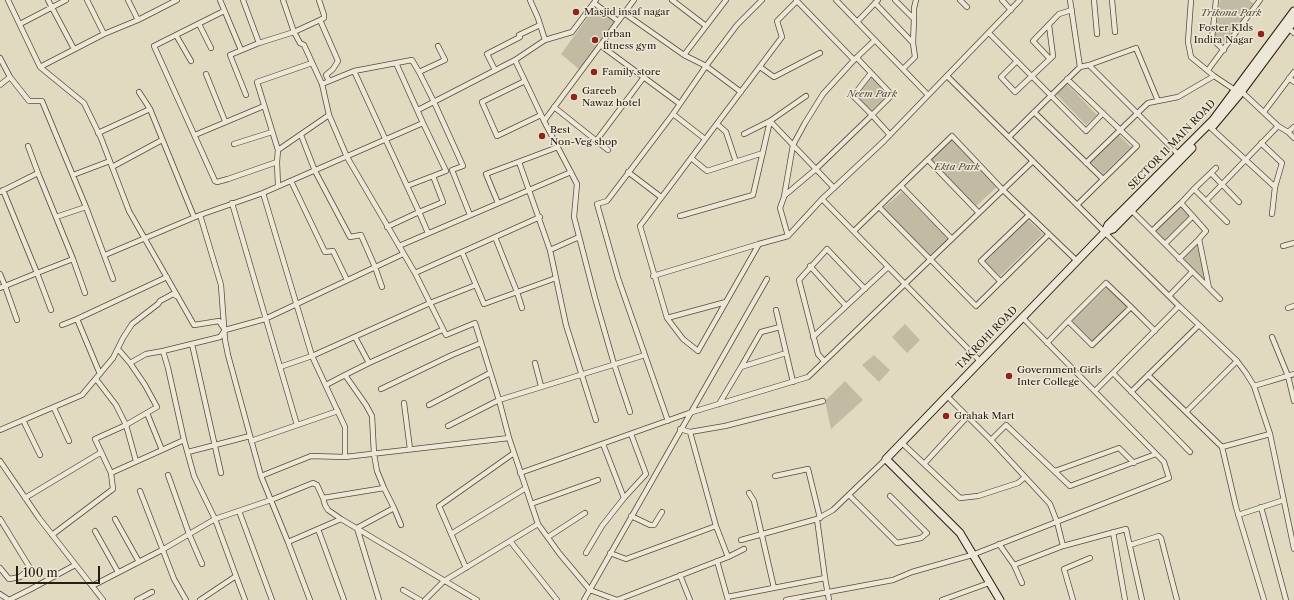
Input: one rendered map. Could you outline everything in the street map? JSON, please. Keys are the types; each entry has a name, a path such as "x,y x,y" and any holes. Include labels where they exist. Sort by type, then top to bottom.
{"street":[{"path":"8,0 40,67 84,103 110,161 129,211 194,325 220,321 225,330"},
{"path":"48,0 74,49"},
{"path":"20,24 66,0"},
{"path":"88,0 104,34"},
{"path":"128,0 138,20"},
{"path":"165,0 167,5"},
{"path":"40,67 104,34 138,20 177,0"},
{"path":"220,0 241,50"},
{"path":"243,0 259,43"},
{"path":"283,0 294,32 300,43 304,45 322,84 329,115 347,157 415,273 442,330 446,335 475,323 509,438 538,524 590,590 617,600 728,557 744,549"},
{"path":"246,95 230,55 259,43 294,32 324,18 319,0"},
{"path":"530,0 545,40"},
{"path":"544,121 634,0"},
{"path":"672,0 706,26"},
{"path":"684,56 726,0"},
{"path":"668,421 618,278 597,204 608,201 737,25 762,0"},
{"path":"759,244 698,351 683,339 667,318 640,226 782,38 777,21 797,0 892,95 784,197"},
{"path":"836,0 928,95"},
{"path":"895,0 914,19"},
{"path":"902,69 915,57 913,43 914,8 916,0"},
{"path":"960,0 967,7"},
{"path":"1002,0 1011,10"},
{"path":"654,276 788,236 822,199 890,135 1020,0"},
{"path":"1070,0 1080,67"},
{"path":"1094,0 1097,34"},
{"path":"1112,0 1115,32"},
{"path":"1191,0 1188,42 1191,57 1214,76 1238,91 1294,138"},
{"path":"1216,0 1212,39 1224,50"},
{"path":"418,110 515,60 545,40 572,32 595,1 618,21"},
{"path":"1208,70 1259,1"},
{"path":"857,22 877,2 913,43"},
{"path":"1050,59 1033,40 1059,14 1072,10"},
{"path":"224,11 154,46 215,181 217,182 276,162"},
{"name":"SECTOR 11 MAIN ROAD","path":"1105,232 1108,225 1180,156 1238,91 1294,11"},
{"path":"624,13 684,56 706,66 741,92"},
{"path":"320,20 338,61 334,69 326,75 329,81"},
{"path":"1105,232 1112,228 1131,210 1180,156 1211,128 1238,91 1291,30 1294,21"},
{"path":"199,24 211,48"},
{"path":"495,70 487,54 520,37 519,35 540,25"},
{"path":"1017,61 1001,77 1015,92 1052,56 1048,25"},
{"path":"989,33 1086,131 1103,113"},
{"path":"176,35 191,62"},
{"path":"788,236 780,208 784,197 793,145 823,94 855,59 875,40"},
{"path":"600,45 680,104"},
{"path":"419,72 445,60 438,46"},
{"path":"1009,137 1080,67 1136,48 1158,101"},
{"path":"760,67 774,77 820,53"},
{"path":"0,58 10,77 29,101 42,101 86,207 113,279"},
{"path":"322,84 354,71 412,60 434,102 463,166 407,186"},
{"path":"515,60 541,115 577,184 574,217 614,364 630,412"},
{"path":"278,186 276,162 278,150 257,82 312,63"},
{"path":"396,63 446,171"},
{"path":"1089,65 1180,156"},
{"path":"354,71 428,234"},
{"path":"1264,112 1294,72"},
{"path":"871,73 853,96 890,135"},
{"path":"206,74 225,121"},
{"path":"947,76 1179,306 1237,361 1246,372 1254,386 1270,434 1294,549"},
{"path":"1086,163 1148,103 1178,97 1214,76"},
{"path":"0,84 10,77"},
{"path":"596,141 644,77"},
{"path":"1289,78 1294,82"},
{"path":"1067,79 1136,146 1077,204"},
{"path":"525,81 482,102 497,136 541,115"},
{"path":"139,92 150,109 194,218"},
{"path":"744,134 770,121 806,96"},
{"path":"194,135 264,106"},
{"path":"554,107 608,150"},
{"path":"98,133 150,109"},
{"path":"1034,112 1103,179"},
{"path":"673,114 705,139"},
{"path":"278,150 329,115"},
{"path":"770,121 834,188"},
{"path":"680,216 753,194 770,121"},
{"path":"105,255 200,215 263,193 423,123"},
{"path":"717,124 726,132 736,162"},
{"path":"1206,201 1278,126"},
{"path":"1288,132 1294,127"},
{"path":"1211,128 1275,187"},
{"path":"234,144 272,132"},
{"path":"301,135 315,171 350,237 361,235 382,287"},
{"path":"854,232 952,136 1003,190 1077,261"},
{"path":"112,167 162,140"},
{"path":"1261,144 1282,163 1275,187 1272,214"},
{"path":"28,146 85,293"},
{"path":"498,203 486,174 558,147"},
{"path":"691,158 707,171 762,153"},
{"path":"928,160 979,213"},
{"path":"73,175 110,161"},
{"path":"520,473 689,413 808,377 1033,161"},
{"path":"519,162 528,190 540,217 550,250 566,325 596,420"},
{"path":"1152,231 1216,168"},
{"path":"452,170 470,215"},
{"path":"399,246 570,172"},
{"path":"628,172 662,197"},
{"path":"38,173 1,191 37,273 51,310"},
{"path":"1211,173 1239,202"},
{"path":"387,226 443,202 433,176"},
{"path":"291,181 325,252 333,251 347,280"},
{"path":"901,186 952,239"},
{"path":"1194,189 1227,222"},
{"path":"263,193 312,356 345,427 345,457"},
{"path":"822,199 979,360"},
{"path":"232,203 297,425"},
{"path":"1179,259 1206,231 1181,203"},
{"path":"56,217 86,207"},
{"path":"879,207 976,306 1049,234"},
{"path":"1131,210 1220,299"},
{"path":"200,215 222,285 228,355 250,438 261,476 272,500 310,600"},
{"path":"1000,281 981,261 1029,215"},
{"path":"1165,244 1193,216"},
{"path":"415,273 540,217"},
{"name":"TAKROHI ROAD","path":"886,459 979,360 1105,232"},
{"path":"495,237 522,308"},
{"path":"550,250 579,237"},
{"path":"1199,239 1209,288"},
{"path":"1283,246 1294,243"},
{"path":"824,361 818,354 799,280 810,266 827,249 865,289"},
{"path":"462,252 484,304 556,278"},
{"path":"130,363 146,354 220,337 225,330 265,318 403,254"},
{"path":"2,287 72,259"},
{"path":"810,266 846,306"},
{"path":"813,337 888,267"},
{"path":"1169,296 1192,272"},
{"path":"0,274 2,287 17,320"},
{"path":"62,325 167,277"},
{"path":"584,600 689,413 767,279"},
{"path":"1047,343 1106,283 1155,331"},
{"path":"280,367 312,356 430,303 476,285"},
{"path":"0,430 82,395 113,358 132,324 160,301 173,294 178,297"},
{"path":"667,318 726,302"},
{"path":"1095,392 1179,306"},
{"path":"1288,308 1294,306"},
{"path":"1068,321 1092,345 1131,307"},
{"path":"776,310 793,382"},
{"path":"786,600 894,580 912,572 972,554 999,544 1169,478 1164,462 1022,317"},
{"path":"77,319 100,374"},
{"path":"1130,392 1199,325"},
{"path":"719,404 761,332 780,327"},
{"path":"326,385 369,363 442,330"},
{"path":"355,337 369,363"},
{"path":"1272,337 1288,376 1294,401"},
{"path":"381,389 452,354 481,343"},
{"path":"192,344 221,473"},
{"path":"52,536 113,489 111,473 100,453 95,439 126,425 157,407 145,385 130,363 118,349"},
{"path":"163,351 194,476 214,519 246,600"},
{"path":"741,367 786,353"},
{"path":"448,426 499,400 645,355"},
{"path":"1186,412 1237,361"},
{"path":"535,364 541,386"},
{"path":"429,405 490,373"},
{"path":"1113,374 1190,452"},
{"path":"1254,386 1294,374"},
{"path":"345,375 372,416 374,454 377,471 401,525"},
{"path":"1148,375 1222,447 1238,515 1264,600"},
{"path":"96,379 116,405 126,425 136,461"},
{"path":"946,395 991,440 1050,504 1057,522 1063,546"},
{"path":"680,429 690,432 725,426 823,401"},
{"path":"404,403 410,450"},
{"path":"54,408 69,441"},
{"path":"188,452 250,438 297,425 338,411"},
{"path":"147,413 162,450"},
{"path":"924,464 967,417"},
{"path":"24,420 40,455"},
{"path":"991,440 1006,425 1070,486 1156,454"},
{"path":"690,432 716,526 728,557"},
{"path":"586,554 602,526 624,498 646,474 631,434"},
{"path":"1222,447 1270,434"},
{"path":"261,476 311,456 345,457 509,438"},
{"path":"111,473 184,440"},
{"path":"901,442 960,498 978,496 1018,483 1025,477"},
{"path":"603,444 624,498"},
{"path":"1055,471 1119,448 1134,463"},
{"path":"26,498 100,453"},
{"path":"466,568 439,506 514,453"},
{"path":"741,540 818,518 833,510 886,459 960,533 1000,600"},
{"path":"0,461 52,536 103,600"},
{"path":"775,476 808,469 818,518 829,600"},
{"path":"168,475 189,534 202,564"},
{"path":"531,504 598,480"},
{"path":"92,586 162,550 214,519 272,500 313,483 317,485 328,510 477,600"},
{"path":"323,498 384,488"},
{"path":"451,534 526,488"},
{"path":"140,491 174,579 186,600"},
{"path":"749,493 754,501 774,588"},
{"path":"849,495 897,543 921,538 927,533 890,496"},
{"path":"1238,515 1284,500"},
{"path":"1261,507 1286,600"},
{"path":"357,528 394,508"},
{"path":"239,511 272,600"},
{"path":"631,516 650,525 654,525 662,512"},
{"path":"548,537 585,513"},
{"path":"0,519 30,568 20,577 9,579 0,568"},
{"path":"115,519 139,562"},
{"path":"288,542 341,519"},
{"path":"425,600 444,581 538,524"},
{"path":"610,554 626,559 716,526"},
{"path":"357,528 379,600"},
{"path":"318,529 344,600"},
{"path":"1014,565 1063,546 1126,529 1142,600"},
{"path":"95,530 118,572"},
{"path":"1113,532 1125,600"},
{"path":"1130,545 1159,536 1161,538 1177,600"},
{"path":"510,541 557,600"},
{"path":"999,544 1014,565 1022,583"},
{"path":"1073,600 1064,569 1090,558"},
{"path":"717,561 728,598 825,578"},
{"path":"0,594 9,600 75,565"},
{"path":"680,575 690,600"},
{"path":"200,600 236,576"},
{"path":"942,600 989,583"},
{"path":"403,590 420,600"},
{"path":"137,600 152,592"}],"green space":[{"name":"Trikona Park","path":"1220,0 1249,0 1254,4 1224,45 1215,37"},
{"path":"596,6 615,22 580,70 561,54"},
{"name":"Neem Park","path":"871,74 890,94 872,112 854,96"},
{"path":"1066,83 1097,115 1086,125 1056,94"},
{"path":"1119,135 1131,147 1103,174 1091,162"},
{"name":"Ekta Park","path":"952,138 997,187 974,208 928,161"},
{"path":"902,192 948,239 930,255 883,208"},
{"path":"1181,205 1190,215 1165,240 1155,230"},
{"path":"1028,220 1043,234 1000,276 985,262"},
{"path":"1199,241 1206,282 1182,258"},
{"path":"1107,287 1127,306 1093,342 1072,321"},
{"path":"905,324 920,340 907,353 892,337"},
{"path":"874,355 890,370 879,382 862,365"},
{"path":"845,381 863,400 831,429 825,401"}],"place":[{"name":"Masjid insaf nagar","path":"576,12"},
{"name":"Foster KIds Indira Nagar","path":"1261,34"},
{"name":"urban fitness gym","path":"595,40"},
{"name":"Family store","path":"594,72"},
{"name":"Gareeb Nawaz hotel","path":"574,97"},
{"name":"Best Non-Veg shop","path":"542,136"},
{"name":"Government Girls Inter College","path":"1009,376"},
{"name":"Grahak Mart","path":"946,416"}]}
